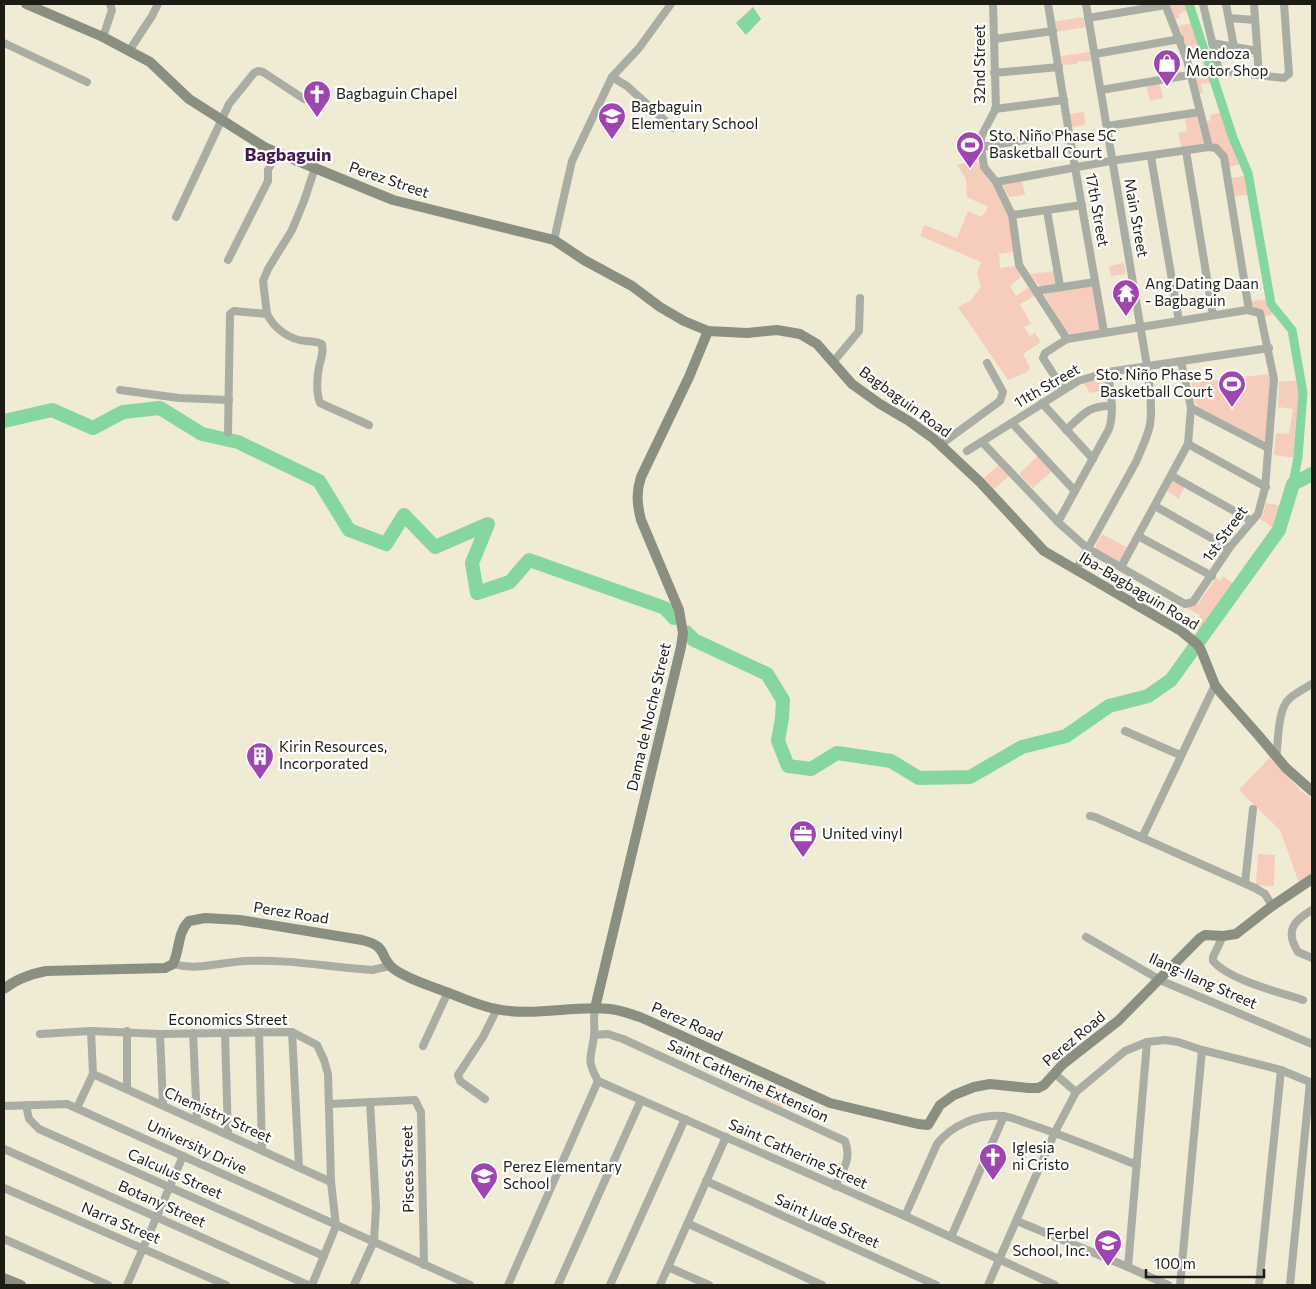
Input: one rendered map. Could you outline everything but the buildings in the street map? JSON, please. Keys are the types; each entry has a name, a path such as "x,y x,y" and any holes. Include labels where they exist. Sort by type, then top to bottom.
{"street":[{"path":"26,4 103,37 111,14 110,4"},
{"path":"129,51 158,4"},
{"path":"554,240 572,161 612,77 640,48 671,4"},
{"name":"32nd Street","path":"981,147 982,137 995,109 994,4"},
{"name":"17th Street","path":"1048,4 1068,133 1076,168 1104,332"},
{"name":"Main Street","path":"1076,570 1144,443 1150,424 1147,366 1086,4"},
{"path":"1063,389 1043,358 1045,354 1067,339 1249,310 1224,157 1213,148 1189,75 1187,60 1166,4 1088,18"},
{"path":"1203,4 1218,67 1222,71 1284,78 1289,74 1284,4"},
{"path":"1226,4 1234,47"},
{"path":"1254,4 1259,75"},
{"path":"1229,18 1255,20"},
{"path":"995,38 1053,31"},
{"name":"Perez Street","path":"103,37 150,62 189,99 266,148 393,200 554,240"},
{"path":"1095,54 1180,39"},
{"path":"4,43 87,82"},
{"path":"1212,43 1257,51"},
{"path":"994,73 1059,67"},
{"path":"176,217 229,104 254,73 258,71 263,72 304,100"},
{"path":"1102,90 1189,75"},
{"path":"612,77 627,86 674,128"},
{"path":"995,109 1064,100"},
{"path":"1107,126 1200,112"},
{"path":"1067,339 1019,265 1012,215 996,182 984,167 981,147 1068,133"},
{"path":"996,182 1112,161 1213,148"},
{"path":"1186,151 1213,315"},
{"path":"228,260 268,181 269,168 277,152"},
{"path":"1151,157 1179,321"},
{"path":"315,168 292,230 268,269 263,281 267,314 272,323 284,334 304,341 315,341 322,344 324,352 319,367 318,397 320,402 369,425"},
{"path":"1012,215 1082,205"},
{"path":"1047,211 1060,286"},
{"name":"Bagbaguin Road","path":"554,240 584,260 632,286 660,307 684,321 708,331 746,333 777,330 800,334 817,344 834,361 852,384 880,404 909,421 940,445 980,482 1044,551 1057,560"},
{"path":"1036,291 1095,282"},
{"path":"834,361 858,331 860,298"},
{"name":"1st Street","path":"982,442 1058,522 1088,548 1185,604 1193,602 1229,548 1258,514 1266,487 1274,379 1260,313 1249,310"},
{"path":"228,433 230,314 234,311 267,314"},
{"name":"Dama de Noche Street","path":"595,1008 673,685 683,633 679,610 641,520 637,505 638,487 641,477 690,377 708,331"},
{"name":"11th Street","path":"967,451 1078,381 1108,372 1268,348"},
{"path":"1121,566 1188,444 1192,408 1181,361"},
{"path":"940,445 1003,397 1003,392 987,362"},
{"path":"1058,522 1112,421 1108,372"},
{"path":"120,390 179,398 229,400"},
{"path":"1042,403 1093,459"},
{"path":"1066,430 1090,409 1099,406 1112,406"},
{"path":"1192,408 1268,448"},
{"path":"1012,423 1074,490"},
{"path":"1188,444 1266,487"},
{"path":"1172,476 1252,521"},
{"path":"1155,506 1229,548"},
{"path":"1138,536 1212,576"},
{"name":"Iba-Bagbaguin Road","path":"1057,560 1181,631 1197,644 1215,685 1286,768 1312,791"},
{"path":"1276,757 1282,712 1285,704 1290,698 1312,684"},
{"path":"1142,838 1215,685"},
{"path":"1125,730 1180,755"},
{"path":"1245,883 1253,809"},
{"path":"1090,816 1245,883 1265,894 1272,906"},
{"name":"Perez Road","path":"173,964 178,953 181,932 185,925 194,919 240,920 369,941 379,947 390,966 406,976 497,1009 527,1012 595,1008 611,1009 640,1016 830,1103 928,1125 940,1105 954,1095 974,1087 990,1084 1038,1088 1044,1085 1063,1064 1118,1021 1200,938 1205,935 1224,936 1236,934 1272,906 1312,879"},
{"path":"1310,913 1300,917 1292,926 1291,936 1293,945 1298,952 1312,958"},
{"path":"1224,936 1213,957 1212,961 1216,965 1233,975 1303,1000"},
{"name":"Ilang-Ilang Street","path":"1086,937 1160,979 1312,1044"},
{"path":"4,989 24,977 46,971 160,969 173,964 195,967 260,960 367,970 390,966"},
{"path":"423,1046 448,992"},
{"path":"508,1285 598,1081 591,1068 589,1057 594,1035 595,1008"},
{"path":"485,1100 460,1081 458,1075 483,1037 497,1009"},
{"path":"77,1108 93,1074 91,1031"},
{"name":"Economics Street","path":"40,1034 91,1031 126,1031 160,1034 292,1032 317,1045 328,1074 331,1182 336,1226 310,1285"},
{"path":"126,1031 127,1089"},
{"path":"259,1032 262,1150"},
{"path":"292,1032 299,1167"},
{"path":"193,1033 197,1121"},
{"path":"160,1034 163,1105"},
{"path":"225,1034 228,1135"},
{"name":"Saint Catherine Extension","path":"594,1035 608,1034 624,1038 845,1140 849,1150 848,1158 835,1186"},
{"path":"988,1285 1055,1132 1076,1092 1125,1051 1147,1042 1165,1040 1281,1070 1311,1082 1290,1285"},
{"path":"1128,1267 1147,1042"},
{"path":"1180,1285 1202,1050"},
{"path":"1259,1285 1281,1070"},
{"path":"1054,1073 1076,1092"},
{"name":"Chemistry Street","path":"93,1074 331,1182"},
{"name":"Saint Catherine Street","path":"598,1081 905,1216 1055,1285"},
{"name":"Pisces Street","path":"329,1104 415,1100 421,1112 424,1265"},
{"path":"558,1285 641,1100"},
{"path":"354,1285 374,1241 376,1207 370,1102"},
{"name":"University Drive","path":"4,1106 67,1104 470,1285"},
{"name":"Calculus Street","path":"26,1105 29,1119 39,1129 324,1256"},
{"path":"905,1216 937,1144 943,1136 967,1122 988,1116 1004,1116 1055,1132 1137,1165"},
{"path":"951,1237 1004,1116"},
{"path":"610,1285 685,1119"},
{"path":"660,1285 689,1224 726,1137"},
{"name":"Botany Street","path":"4,1149 310,1285"},
{"path":"127,1285 183,1156"},
{"name":"Saint Jude Street","path":"706,1181 936,1285"},
{"name":"Narra Street","path":"4,1188 226,1285"},
{"path":"1017,1221 1168,1285"},
{"path":"689,1224 822,1285"},
{"path":"4,1239 108,1285"},
{"path":"668,1267 709,1285"},
{"path":"4,1278 21,1285"}],"shaded area":[{"path":"1168,4 1188,4 1190,9 1179,14 1180,18 1175,19"},
{"path":"753,7 761,19 746,35 736,23"},
{"path":"1083,17 1086,27 1055,32 1053,22"},
{"path":"1192,23 1201,45 1187,49 1179,26"},
{"path":"1090,52 1091,61 1063,65 1061,56"},
{"path":"1208,69 1211,83 1201,84 1203,93 1199,93 1191,72"},
{"path":"1160,83 1163,98 1150,101 1146,85"},
{"path":"1084,112 1085,125 1072,127 1070,114"},
{"path":"1223,112 1241,164 1229,167 1211,145 1205,122 1211,120 1210,115"},
{"path":"1196,114 1204,145 1182,149 1178,133 1187,131 1185,117"},
{"path":"977,160 1002,202 1013,234 1013,252 999,254 1000,268 1015,266 1023,275 1010,286 1016,296 1029,287 1036,295 1020,304 1031,324 1024,327 1030,336 1035,333 1041,342 1023,354 1030,368 1027,372 1008,380 958,307 971,300 981,287 977,274 981,262 920,236 924,225 957,238 968,211 982,217 988,207 967,197 966,179 957,165"},
{"path":"1244,176 1247,195 1234,196 1231,178"},
{"path":"1022,181 1025,195 1009,197 1002,184"},
{"path":"1124,263 1126,274 1111,276 1109,266"},
{"path":"1055,271 1057,284 1047,286 1038,285 1030,274"},
{"path":"1090,286 1094,288 1101,329 1071,334 1067,332 1044,294"},
{"path":"1269,299 1278,313 1263,317 1251,308 1251,301"},
{"path":"1269,374 1271,398 1265,439 1263,441 1197,407 1192,383"},
{"path":"1105,375 1107,390 1090,393 1083,382"},
{"path":"1299,380 1302,393 1297,458 1274,455 1276,433 1289,434 1293,409 1278,407 1279,382"},
{"path":"1039,455 1053,470 1033,488 1019,474"},
{"path":"999,465 1009,476 994,489 984,478"},
{"path":"1173,479 1185,486 1179,499 1167,491"},
{"path":"1266,503 1282,506 1281,518 1275,529 1260,519"},
{"path":"1102,534 1128,548 1119,562 1096,549 1096,544"},
{"path":"1223,576 1237,586 1200,637 1197,633 1201,625 1195,622 1200,615 1185,607 1198,604 1216,578 1220,581"},
{"path":"1270,757 1301,791 1312,799 1312,876 1299,883 1280,830 1239,790"},
{"path":"1258,854 1275,855 1274,886 1256,885"},
{"path":"769,1085 789,1094 782,1109 762,1100"}],"waterway":[{"path":"1189,4 1233,138 1248,173 1271,304 1292,330 1303,393 1298,457 1293,484"},
{"path":"4,421 52,410 93,428 123,412 160,408 202,434 238,442 319,481 349,530 386,544 404,515 435,547 488,524 472,563 477,593 510,582 529,560 665,608 674,618"},
{"path":"686,632 694,640 767,674 783,700 778,741 788,766 811,769 837,753 891,761 919,778 970,777 1022,747 1066,736 1109,706 1148,696 1171,680 1279,530 1293,484 1312,474"}],"place":[{"name":"Mendoza Motor Shop","path":"1167,87"},
{"name":"Bagbaguin Chapel","path":"317,118"},
{"name":"Bagbaguin Elementary School","path":"612,140"},
{"name":"Sto. Niño Phase 5C Basketball Court","path":"970,169"},
{"name":"Ang Dating Daan - Bagbaguin","path":"1126,317"},
{"name":"Sto. Niño Phase 5 Basketball Court","path":"1232,408"},
{"name":"Kirin Resources, Incorporated","path":"260,780"},
{"name":"United vinyl","path":"803,858"},
{"name":"Iglesia ni Cristo","path":"993,1181"},
{"name":"Perez Elementary School","path":"484,1200"},
{"name":"Ferbel School, Inc.","path":"1108,1267"}],"district":[{"name":"Bagbaguin","path":"288,155"}]}
